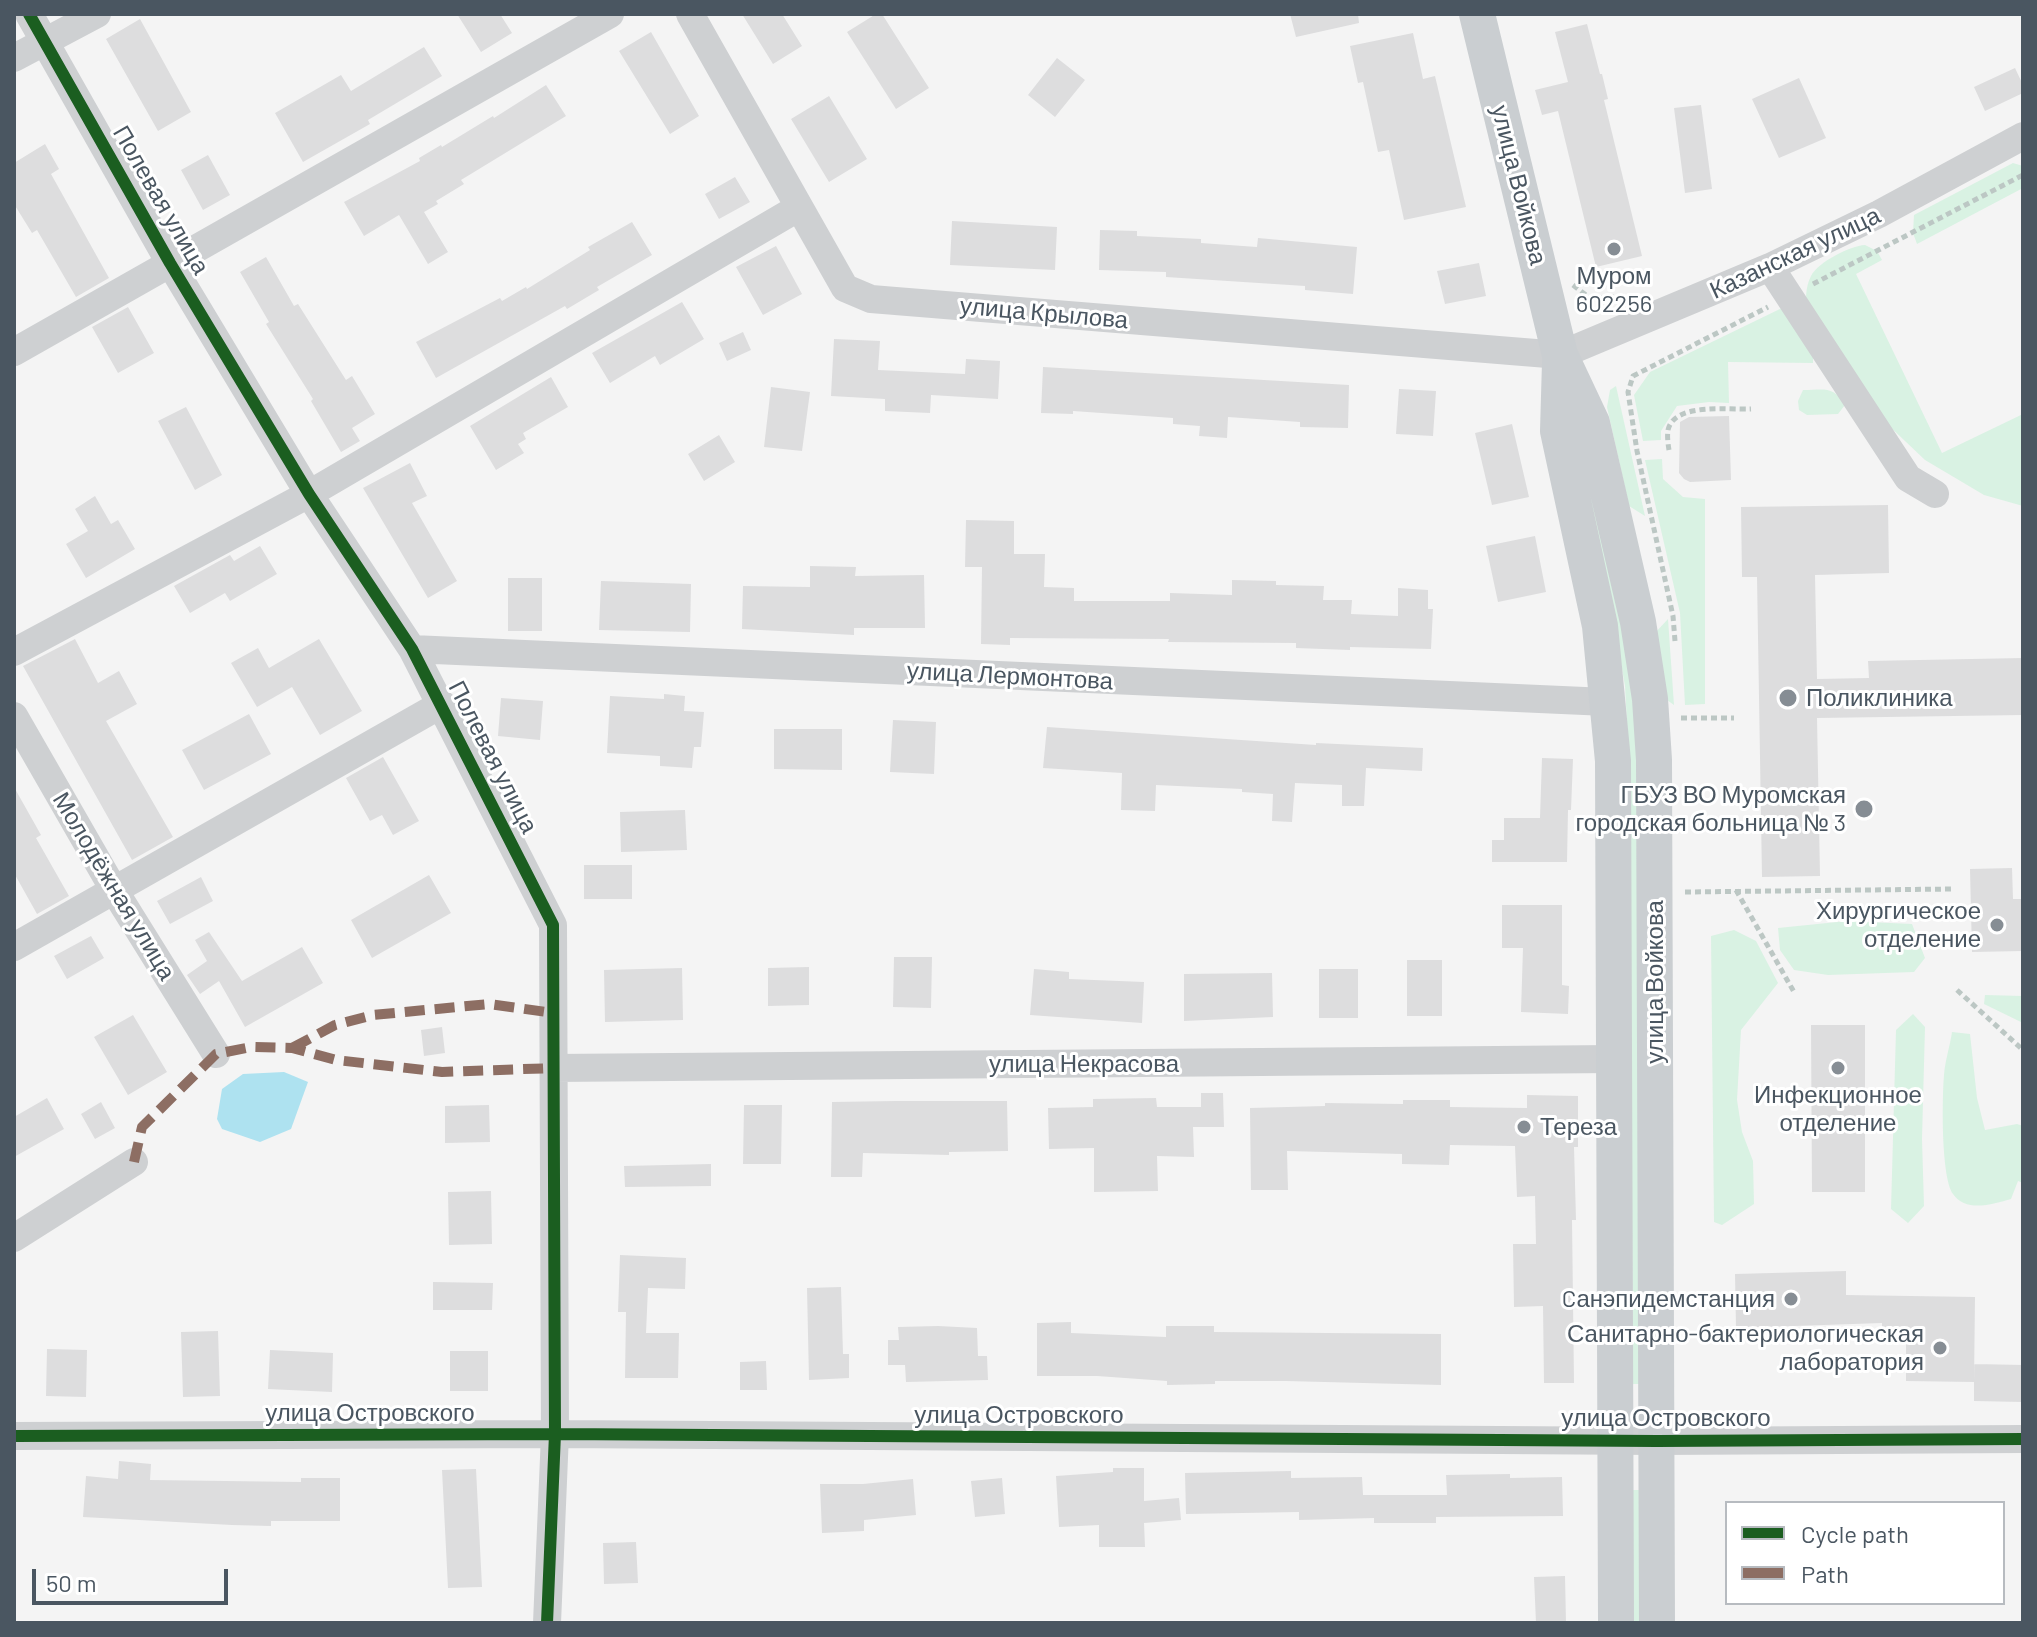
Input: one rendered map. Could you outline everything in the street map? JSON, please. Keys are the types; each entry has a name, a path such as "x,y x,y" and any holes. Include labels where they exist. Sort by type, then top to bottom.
{"main road":[{"name":"улица Войкова","path":"1477,14 1560,355 1592,423 1638,622 1650,699 1654,760 1657,1623"},
{"name":"улица Войкова","path":"1560,355 1558,431 1600,626 1613,761 1616,1623"}],"street":[{"name":"Полевая улица","path":"29,14 170,263 309,494 412,649 553,925 555,1434 547,1623"},
{"path":"14,58 97,14"},
{"path":"14,352 610,14"},
{"name":"улица Крылова","path":"690,14 845,288 871,299 1560,355"},
{"name":"Казанская улица","path":"1560,355 1770,267 1879,214 2023,136"},
{"path":"14,652 309,494 798,208"},
{"path":"1770,267 1908,478 1935,494"},
{"name":"улица Лермонтова","path":"412,649 1607,702"},
{"path":"14,947 442,704"},
{"name":"Молодёжная улица","path":"14,716 114,890 216,1054"},
{"name":"улица Некрасова","path":"554,1068 1614,1059"},
{"path":"14,1238 134,1162"},
{"name":"улица Островского","path":"14,1436 555,1434 1615,1441 2023,1439"}],"path":[{"path":"1675,645 1673,616 1637,451 1628,392 1633,376 2023,175"},
{"path":"1572,285 1591,299 1631,295"},
{"path":"1669,450 1668,428 1674,419 1689,410 1751,409"},
{"path":"1679,703 1680,718"},
{"path":"1684,892 1954,889"},
{"path":"1736,890 1794,992"},
{"path":"1957,990 2023,1050"}],"green space":[{"path":"2013,163 2023,166 2023,188 1917,244 1913,233 1914,215"},
{"path":"1865,245 1877,251 1882,260 1856,274 1942,453 2023,414 2023,506 1984,495 1925,460 1885,422 1806,301 1810,279 1820,265 1843,252"},
{"path":"1784,307 1813,349 1813,363 1728,362 1729,403 1677,406 1661,431 1661,440 1643,441 1634,395 1650,372"},
{"path":"1616,386 1645,516 1629,506 1607,407 1610,390"},
{"path":"1803,390 1832,391 1845,405 1838,414 1807,415 1799,410 1798,401"},
{"path":"1573,401 1636,692 1640,1384 1633,1384 1629,761 1625,686 1565,403"},
{"path":"1662,459 1663,479 1683,497 1705,499 1705,704 1685,705 1680,613 1645,460"},
{"path":"1668,619 1674,705 1660,695 1654,634"},
{"path":"1847,921 1912,924 1925,958 1914,972 1828,975 1794,970 1780,950 1778,928"},
{"path":"1734,930 1756,941 1778,983 1741,1030 1737,1100 1742,1132 1753,1161 1754,1204 1722,1225 1714,1222 1711,936"},
{"path":"1985,995 2023,996 2023,1023 1984,1004"},
{"path":"1913,1014 1925,1027 1924,1206 1908,1223 1891,1209 1896,1030"},
{"path":"1952,1032 1970,1034 1977,1098 1985,1130 2017,1124 2023,1126 2023,1183 2018,1181 2011,1199 1988,1205 1965,1204 1958,1200 1949,1185 1944,1155 1943,1101"},
{"path":"1632,1490 1640,1490 1643,1623 1629,1623"}],"water":[{"path":"284,1072 308,1082 291,1129 260,1142 222,1129 217,1119 222,1089 243,1074"}],"building":[{"path":"457,14 500,14 512,33 481,52"},
{"path":"742,14 782,14 802,46 773,64"},
{"path":"876,14 882,14 929,88 896,109 847,32"},
{"path":"1290,14 1358,14 1359,23 1296,37"},
{"path":"140,19 191,112 158,131 106,39"},
{"path":"1587,24 1608,99 1604,100 1642,256 1596,267 1558,111 1542,115 1535,90 1568,82 1555,32"},
{"path":"651,32 699,116 670,134 619,51"},
{"path":"1413,33 1423,79 1435,76 1466,207 1404,220 1389,150 1378,152 1363,82 1358,83 1350,46"},
{"path":"424,47 442,76 368,120 370,124 303,162 275,113 341,75 351,91"},
{"path":"1057,58 1085,80 1055,117 1028,95"},
{"path":"2015,68 2023,85 2023,93 1985,111 1974,87"},
{"path":"1799,78 1826,138 1779,158 1752,99"},
{"path":"546,85 566,116 461,180 464,184 424,212 448,252 428,264 399,215 364,236 344,202 420,161 419,158 494,118"},
{"path":"829,96 867,159 829,182 791,119"},
{"path":"1701,105 1712,189 1685,193 1674,108"},
{"path":"45,144 59,169 51,174 109,278 76,297 37,230 32,233 14,204 14,163"},
{"path":"208,155 230,195 203,210 181,170"},
{"path":"735,177 750,202 719,219 705,194"},
{"path":"952,221 1057,227 1055,270 950,265"},
{"path":"632,222 652,255 597,287 599,290 567,309 565,306 436,378 416,342 500,298 502,301 527,289 590,250 588,247"},
{"path":"1100,230 1137,231 1137,236 1201,239 1201,243 1257,247 1258,238 1357,247 1353,294 1305,290 1305,286 1166,277 1166,272 1099,270"},
{"path":"776,246 802,294 763,315 736,267"},
{"path":"266,257 294,306 298,304 346,380 352,376 375,414 352,428 360,441 341,452 311,401 313,399 266,324 269,322 240,272"},
{"path":"1479,263 1486,296 1445,304 1437,271"},
{"path":"682,302 704,339 660,365 655,356 610,383 592,353"},
{"path":"128,307 154,353 118,373 92,327"},
{"path":"743,332 751,350 727,361 719,343"},
{"path":"834,339 880,341 878,370 965,374 966,359 1000,361 998,399 931,395 930,413 885,411 885,399 831,396"},
{"path":"1043,367 1349,385 1348,428 1300,427 1300,422 1228,417 1227,438 1199,436 1200,426 1173,424 1173,418 1073,411 1073,414 1041,413"},
{"path":"551,377 568,407 523,433 526,439 518,444 524,453 496,470 470,426"},
{"path":"771,387 810,392 802,451 764,447"},
{"path":"1399,389 1436,391 1433,436 1396,434"},
{"path":"186,407 222,475 195,490 158,421"},
{"path":"1729,416 1731,480 1690,482 1684,479 1679,473 1680,422 1689,417"},
{"path":"1512,424 1529,497 1492,505 1475,433"},
{"path":"719,435 735,462 704,481 688,454"},
{"path":"410,463 427,496 412,503 457,581 428,598 363,488"},
{"path":"95,496 111,524 118,520 135,549 86,578 66,544 88,531 75,509"},
{"name":"Поликлиника","path":"1888,505 1889,573 1815,575 1817,679 1869,678 1868,661 2023,658 2023,715 1817,718 1820,876 1762,877 1757,577 1742,577 1741,507"},
{"path":"966,520 1014,521 1014,554 1045,554 1044,587 1074,588 1074,601 1170,601 1170,593 1232,595 1232,580 1276,581 1276,585 1324,586 1323,600 1352,600 1351,614 1398,616 1398,588 1428,590 1428,609 1433,609 1431,649 1296,648 1296,643 1168,642 1169,639 1010,638 1010,645 981,644 982,567 965,567"},
{"path":"1535,536 1546,592 1498,602 1486,546"},
{"path":"260,546 277,574 230,601 225,593 190,613 174,586 230,555 234,561"},
{"path":"810,566 856,567 855,576 924,575 925,628 854,628 854,635 742,629 743,586 810,587"},
{"path":"508,578 542,578 542,631 508,631"},
{"path":"601,581 691,584 690,632 599,630"},
{"path":"75,639 98,683 119,671 137,704 106,721 173,837 132,860 23,666"},
{"path":"319,639 362,711 320,735 292,687 257,707 231,663 258,648 269,668"},
{"path":"664,694 685,696 684,711 704,712 701,747 694,747 692,768 660,766 660,756 607,753 610,696 664,699"},
{"path":"501,698 543,701 540,740 498,736"},
{"path":"249,714 271,754 204,790 182,750"},
{"path":"893,720 936,722 934,774 890,772"},
{"path":"1047,727 1316,745 1423,748 1422,771 1366,768 1364,806 1342,806 1342,785 1295,783 1292,822 1272,821 1273,794 1242,792 1242,789 1156,785 1155,811 1121,810 1122,773 1043,768"},
{"path":"774,729 842,729 842,770 774,769"},
{"path":"383,757 419,821 393,835 382,815 370,821 346,778"},
{"path":"1542,758 1573,759 1567,862 1492,862 1492,840 1504,840 1504,818 1540,818"},
{"path":"14,787 41,835 36,838 69,896 37,914 14,873"},
{"path":"685,810 687,850 621,852 620,812"},
{"path":"584,865 632,865 632,899 584,899"},
{"name":"Хирургическое отделение","path":"2012,868 2013,899 2023,899 2023,951 1972,952 1970,869"},
{"path":"429,875 451,913 372,958 351,920"},
{"path":"201,877 213,901 170,924 157,901"},
{"path":"1502,905 1562,905 1562,985 1569,986 1568,1014 1521,1012 1523,948 1502,948"},
{"path":"209,932 242,981 302,947 323,983 245,1027 219,981 200,994 187,975 207,961 195,940"},
{"path":"91,936 104,958 67,979 54,956"},
{"path":"894,957 932,957 931,1008 893,1007"},
{"path":"1407,960 1442,960 1442,1016 1407,1016"},
{"path":"809,967 809,1005 768,1006 768,968"},
{"path":"682,968 683,1020 605,1022 604,970"},
{"path":"1034,969 1069,972 1069,979 1144,982 1142,1023 1030,1015"},
{"path":"1319,969 1358,969 1358,1018 1319,1018"},
{"path":"1272,973 1273,1017 1184,1021 1184,974"},
{"path":"133,1015 167,1072 128,1095 94,1037"},
{"name":"Инфекционное отделение","path":"1811,1025 1865,1025 1865,1192 1812,1192"},
{"path":"442,1027 445,1053 424,1056 421,1030"},
{"path":"1201,1093 1223,1093 1224,1127 1193,1127 1194,1157 1157,1156 1158,1191 1094,1192 1094,1148 1049,1149 1048,1108 1093,1107 1093,1099 1156,1098 1157,1107 1201,1107"},
{"path":"1527,1095 1578,1096 1578,1147 1574,1147 1576,1220 1572,1220 1574,1383 1544,1383 1543,1306 1514,1307 1513,1244 1536,1244 1535,1196 1517,1197 1515,1146 1450,1145 1449,1165 1402,1164 1402,1154 1287,1151 1288,1190 1251,1190 1250,1108 1450,1100 1450,1107 1527,1108"},
{"path":"47,1098 64,1129 14,1157 14,1117"},
{"path":"1007,1101 1008,1151 949,1152 949,1155 863,1153 862,1177 831,1177 832,1102"},
{"path":"101,1102 115,1128 95,1139 81,1114"},
{"path":"489,1105 490,1142 445,1143 445,1106"},
{"path":"744,1105 782,1105 781,1164 743,1164"},
{"path":"711,1164 711,1186 625,1187 624,1166"},
{"path":"491,1191 492,1244 449,1245 448,1192"},
{"path":"620,1255 686,1258 685,1289 648,1288 646,1333 679,1333 678,1378 625,1378 626,1312 618,1312"},
{"path":"1846,1271 1846,1295 1975,1297 1974,1382 1906,1381 1906,1331 1882,1331 1882,1323 1736,1328 1735,1274"},
{"path":"433,1282 493,1283 492,1310 433,1310"},
{"path":"841,1287 843,1354 849,1354 849,1378 809,1380 807,1288"},
{"path":"1071,1322 1071,1333 1166,1337 1166,1326 1214,1326 1214,1332 1441,1334 1441,1385 1215,1381 1215,1384 1167,1385 1167,1381 1097,1376 1037,1376 1037,1323"},
{"path":"898,1327 977,1328 978,1356 987,1356 988,1380 906,1382 905,1365 888,1365 888,1340 899,1340"},
{"path":"218,1331 220,1396 183,1397 181,1332"},
{"path":"47,1349 87,1350 86,1397 46,1396"},
{"path":"270,1350 333,1353 332,1392 268,1389"},
{"path":"450,1351 488,1351 488,1391 450,1391"},
{"path":"766,1361 767,1390 740,1390 740,1362"},
{"path":"1974,1364 2023,1365 2023,1402 1974,1401"},
{"path":"119,1461 151,1464 150,1480 301,1482 301,1478 340,1478 340,1521 271,1521 271,1526 83,1517 86,1476 118,1479"},
{"path":"1113,1468 1144,1468 1144,1501 1179,1498 1181,1520 1144,1523 1145,1547 1099,1547 1099,1525 1059,1527 1056,1476 1113,1472"},
{"path":"476,1469 482,1587 448,1588 442,1470"},
{"path":"1291,1471 1291,1478 1362,1477 1363,1495 1447,1495 1446,1475 1562,1477 1563,1516 1436,1517 1436,1523 1374,1523 1374,1518 1299,1520 1299,1512 1186,1514 1185,1473"},
{"path":"1002,1478 1005,1514 975,1517 971,1481"},
{"path":"913,1479 916,1515 864,1520 864,1531 822,1533 820,1484"},
{"path":"636,1542 638,1583 604,1584 603,1543"},
{"path":"1565,1576 1566,1623 1536,1623 1534,1577"}],"marked path":[{"path":"292,1048 335,1025 373,1015 489,1004 554,1013"},
{"path":"134,1162 142,1127 216,1054 251,1047 292,1048 336,1060 442,1072 554,1068"}],"cycle path":[{"path":"29,14 170,263 309,494 412,649 553,925 555,1434 547,1623"},
{"path":"14,1436 555,1434 1657,1441 2023,1439"}],"place":[{"name":"Муром 602256","path":"1614,249"},
{"name":"Поликлиника","path":"1788,698"},
{"name":"ГБУЗ ВО Муромская городская больница № 3","path":"1864,809"},
{"name":"Хирургическое отделение","path":"1997,925"},
{"name":"Инфекционное отделение","path":"1838,1068"},
{"name":"Тереза","path":"1524,1127"},
{"name":"Cанэпидемстанция","path":"1791,1299"},
{"name":"Санитарно-бактериологическая лаборатория","path":"1940,1348"}]}
